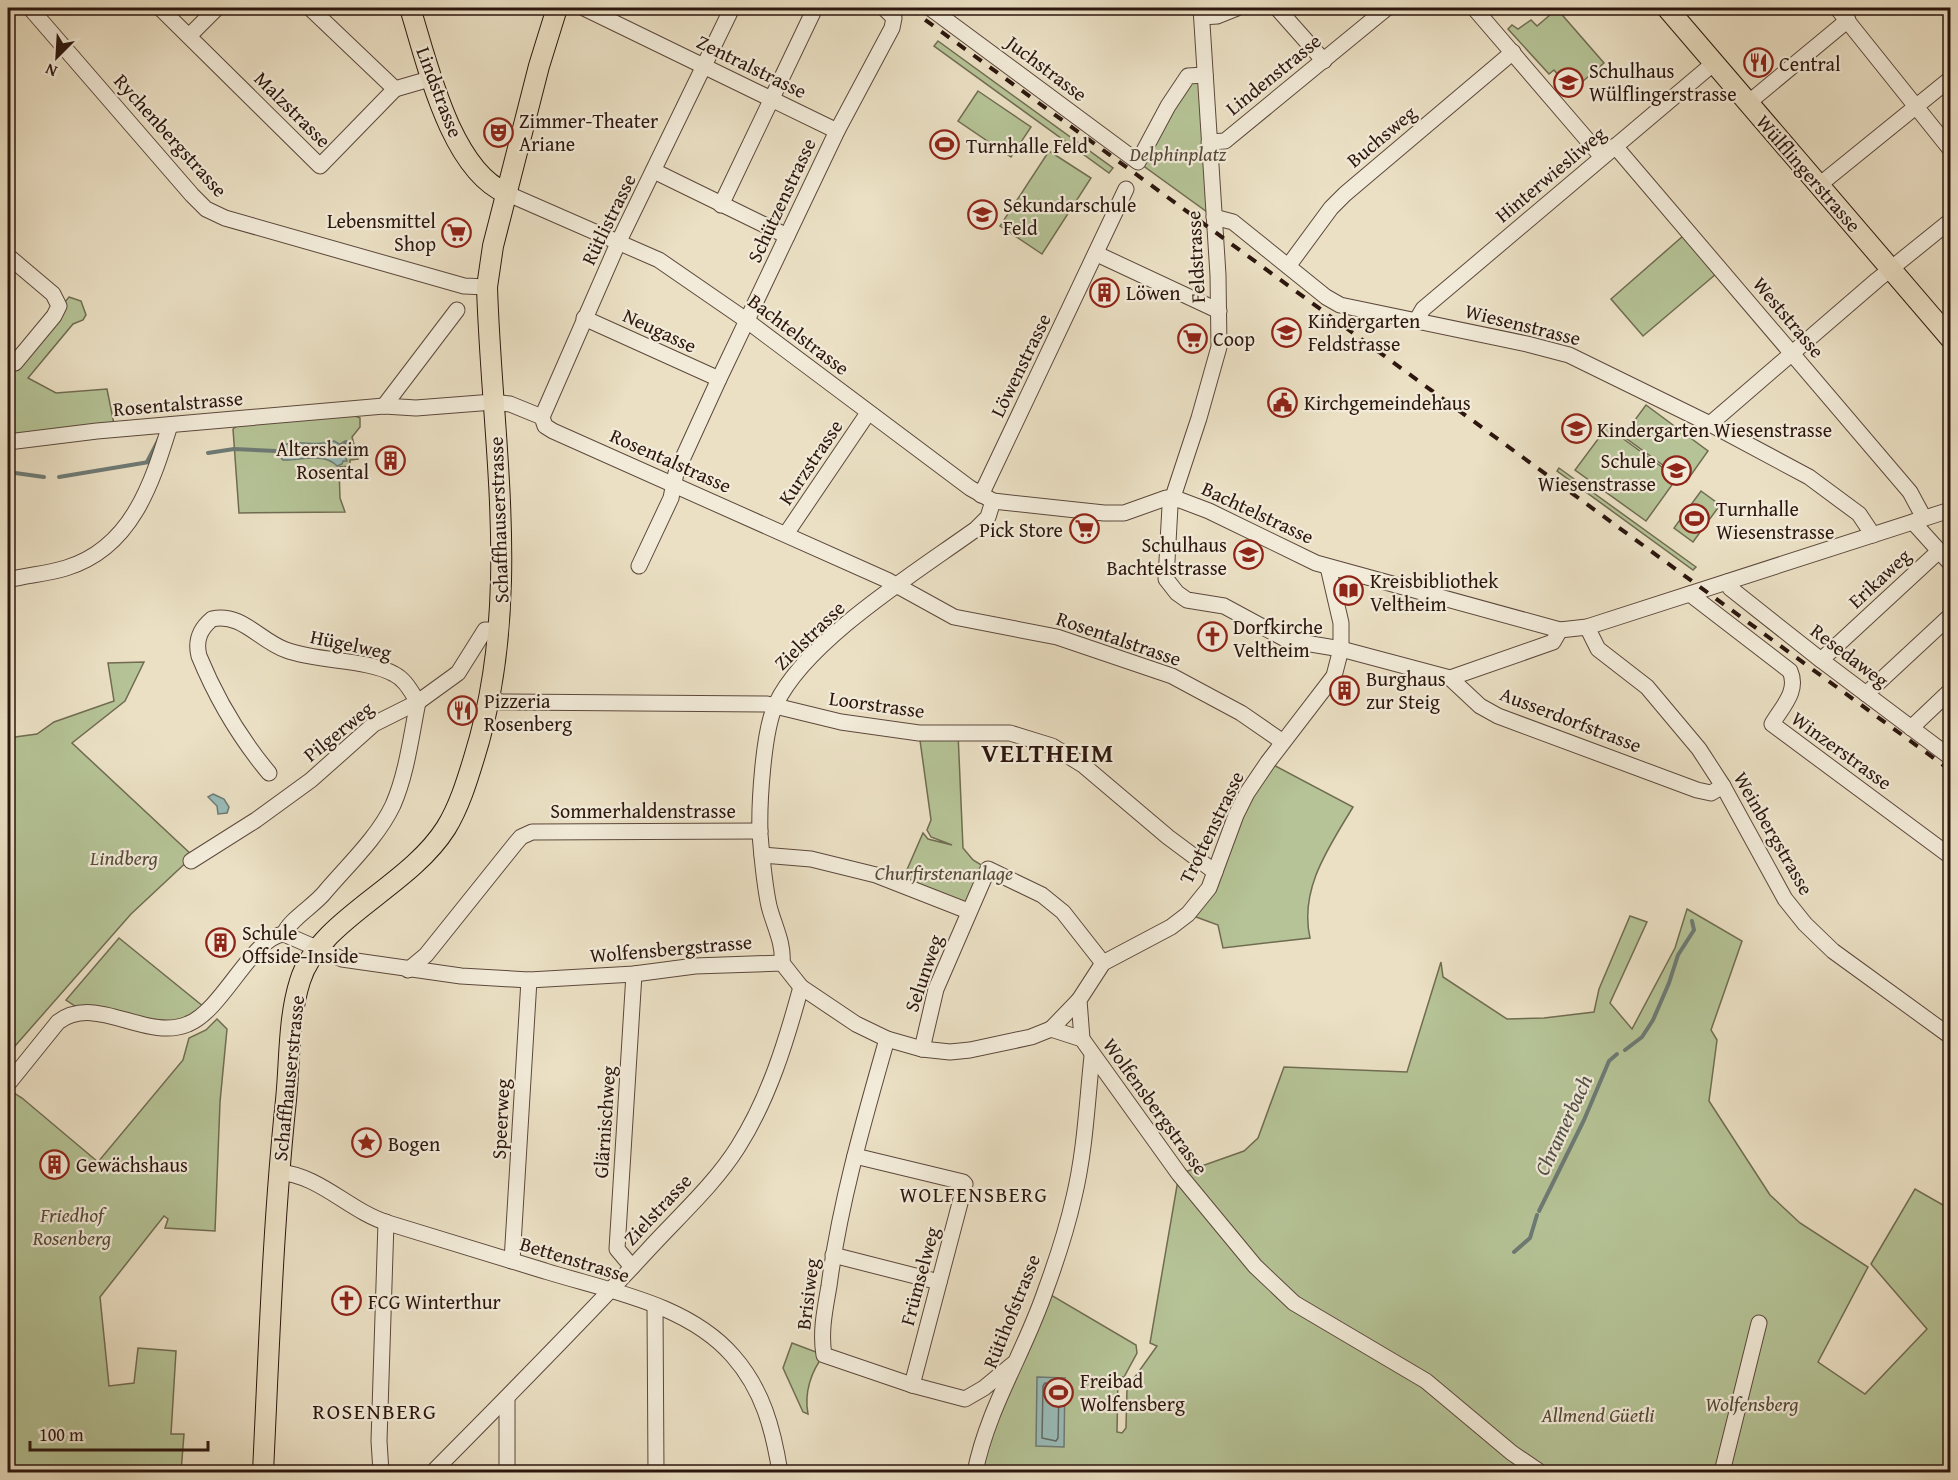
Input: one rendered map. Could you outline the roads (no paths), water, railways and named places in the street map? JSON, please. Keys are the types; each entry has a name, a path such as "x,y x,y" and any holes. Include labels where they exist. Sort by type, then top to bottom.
{"main road":[{"name":"Lindstrasse","path":"410,8 433,78 458,142 485,181 506,193"},
{"name":"Schaffhauserstrasse","path":"263,1473 278,1172 293,1014 301,976 316,948 403,877 436,843 449,823 467,780 489,700 500,630 503,552 487,287 493,246 506,193 556,8"},
{"name":"Wülflingerstrasse","path":"1667,8 1950,339"}],"street":[{"name":"Rychenbergstrasse","path":"30,8 206,209 225,218 364,260 464,286 487,287"},
{"name":"Malzstrasse","path":"160,8 320,166 395,89"},
{"path":"189,36 217,8"},
{"name":"Zentralstrasse","path":"584,8 837,130"},
{"name":"Rütlistrasse","path":"542,417 619,241 732,8"},
{"path":"721,205 815,8"},
{"name":"Juchstrasse","path":"930,8 1138,162 1168,106 1188,76 1205,75"},
{"path":"1202,12 1217,16 1237,8"},
{"path":"1276,8 1323,61"},
{"name":"Lindenstrasse","path":"1209,142 1225,141 1388,8"},
{"path":"1474,8 1602,157"},
{"path":"1838,8 1950,149"},
{"path":"317,10 395,89 433,78"},
{"name":"Feldstrasse","path":"1202,12 1220,311 1219,347 1199,418 1172,498 1165,565 1166,579 1177,593 1187,600 1224,606 1287,640 1341,649"},
{"name":"Schützenstrasse","path":"639,566 671,498 676,473 746,320 837,130 892,28 889,13"},
{"path":"1748,103 1848,20"},
{"name":"Buchsweg","path":"1289,265 1331,208 1345,194 1512,52"},
{"name":"Hinterwiesliweg","path":"1416,321 1423,309 1714,63"},
{"path":"1818,186 1950,79"},
{"name":"Weststrasse","path":"1615,146 1910,492 1919,520 1950,563"},
{"path":"654,171 787,236"},
{"name":"Löwenstrasse","path":"987,498 1126,189"},
{"name":"Bachtelstrasse","path":"506,193 659,260 746,320 868,413 987,498 1104,513 1124,513 1172,498 1209,511 1294,554 1328,567 1560,630 1587,627 1950,510"},
{"name":"Wiesenstrasse","path":"1214,217 1233,222 1326,297 1340,305 1354,310 1416,321 1569,355 1710,424 1809,477 1836,494 1860,514 1873,535"},
{"path":"1710,424 1950,221"},
{"path":"1097,254 1220,311"},
{"path":"8,256 53,294 59,306 54,316 15,363"},
{"path":"384,406 457,310"},
{"name":"Neugasse","path":"584,318 719,379"},
{"name":"Rosentalstrasse","path":"8,442 384,406 416,408 493,402 510,404 542,417 545,426 553,431 898,585 954,617 1057,637 1172,676 1233,708 1283,742"},
{"name":"Kurzstrasse","path":"786,534 868,413"},
{"path":"8,580 67,568 90,558 117,538 142,502 170,425"},
{"name":"Zielstrasse","path":"782,963 783,951 769,905 760,831 761,789 774,706 785,687 804,664 836,633 898,585 976,530 988,517 987,498"},
{"name":"Erikaweg","path":"1821,660 1940,551"},
{"name":"Trottenstrasse","path":"1051,1029 1079,1000 1103,963 1172,927 1188,914 1209,888 1236,815 1247,794 1283,742 1334,676 1341,649 1339,608 1328,567"},
{"name":"Resedaweg","path":"1726,582 1730,588 1821,660 1950,757"},
{"name":"Winzerstrasse","path":"1690,594 1790,671 1795,681 1792,692 1772,724 1950,856"},
{"path":"1866,694 1950,616"},
{"name":"Hügelweg","path":"269,773 244,743 223,709 199,656 197,648 200,632 212,619 231,617 271,644 286,651 378,668 394,674 406,683 418,702"},
{"name":"Weinbergstrasse","path":"1587,627 1598,649 1647,687 1699,749 1723,786 1785,899 1805,924 1833,951 1950,1036"},
{"name":"Pilgerweg","path":"191,861 256,820 311,780 374,724 418,702 458,673 484,630 500,630"},
{"path":"1450,678 1553,642 1560,630"},
{"name":"Ausserdorfstrasse","path":"1341,649 1450,678 1480,706 1498,716 1697,790 1711,793 1723,786"},
{"path":"1911,728 1950,691"},
{"name":"Loorstrasse","path":"489,700 502,702 755,704 774,706 841,722 919,733 1010,733 1052,746 1083,765 1168,837 1215,872"},
{"path":"8,1084 58,1022 69,1015 94,1014 166,1029 199,1019 258,951 277,935 284,934 286,927 314,906 373,835 392,807 405,768 418,702"},
{"name":"Sommerhaldenstrasse","path":"408,970 426,955 514,844 521,837 532,832 760,831"},
{"path":"762,855 811,859 876,875 968,911"},
{"name":"Selunweg","path":"922,1049 936,989 988,869 1042,895 1063,912 1103,963"},
{"name":"Wolfensbergstrasse","path":"284,934 342,959 408,970 529,980 634,974 695,966 782,963"},
{"path":"782,963 801,987 856,1024 887,1039 922,1049 950,1052 970,1050 1023,1039 1051,1029"},
{"name":"Glärnischweg","path":"632,1267 617,1249 634,974"},
{"name":"Speerweg","path":"512,1261 529,980"},
{"name":"Zielstrasse","path":"433,1473 632,1267 716,1176 738,1148 760,1107 778,1063 801,987"},
{"path":"1079,1000 1082,1039"},
{"name":"Wolfensbergstrasse","path":"1051,1029 1082,1039 1179,1174 1255,1266 1294,1303 1426,1381 1512,1453 1540,1473"},
{"name":"Brisiweg","path":"887,1039 855,1156 833,1256 821,1338 824,1355 912,1385 965,1398 984,1388 1013,1364"},
{"name":"Rütihofstrasse","path":"975,1473 979,1450 994,1408 1046,1292 1074,1198 1081,1158 1092,1056"},
{"name":"Frümselweg","path":"855,1156 965,1184 912,1385"},
{"name":"Bettenstrasse","path":"278,1172 299,1176 386,1222 655,1306 701,1328 720,1342 746,1371 761,1398 771,1425 780,1473"},
{"path":"381,1473 379,1441 386,1222"},
{"path":"833,1256 939,1282"},
{"path":"655,1306 656,1473"},
{"path":"1722,1473 1759,1323"},
{"path":"507,1398 507,1473"}],"water":[{"path":"334,441 341,445 347,461 337,466 318,458 283,460 277,453 278,448 291,443 319,444"},
{"path":"213,794 224,799 229,807 227,813 218,814 217,806 208,797"},
{"path":"1037,1377 1065,1378 1064,1447 1036,1446"}],"waterway":[{"path":"147,462 160,437"},
{"path":"341,445 346,442"},
{"path":"208,453 234,449 276,451"},
{"path":"59,477 149,462"},
{"path":"8,472 44,477"},
{"name":"Chramerbach","path":"1625,1050 1642,1037 1653,1020 1678,955 1694,930 1692,921"},
{"name":"Chramerbach","path":"1539,1211 1584,1120 1609,1061 1617,1054"},
{"name":"Chramerbach","path":"1514,1252 1530,1238 1537,1215"}],"railway":[{"path":"909,8 1950,770"}],"place":[{"name":"Central","path":"1758,63"},
{"name":"Schulhaus Wülflingerstrasse","path":"1568,82"},
{"name":"Zimmer-Theater Ariane","path":"498,132"},
{"name":"Turnhalle Feld","path":"945,145"},
{"name":"Sekundarschule Feld","path":"982,215"},
{"name":"Lebensmittel Shop","path":"457,232"},
{"name":"Löwen","path":"1105,292"},
{"name":"Kindergarten Feldstrasse","path":"1287,332"},
{"name":"Coop","path":"1192,338"},
{"name":"Kirchgemeindehaus","path":"1283,402"},
{"name":"Kindergarten Wiesenstrasse","path":"1576,429"},
{"name":"Altersheim Rosental","path":"390,460"},
{"name":"Schule Wiesenstrasse","path":"1677,471"},
{"name":"Turnhalle Wiesenstrasse","path":"1695,519"},
{"name":"Pick Store","path":"1084,529"},
{"name":"Schulhaus Bachtelstrasse","path":"1248,555"},
{"name":"Kreisbibliothek Veltheim","path":"1349,591"},
{"name":"Dorfkirche Veltheim","path":"1212,637"},
{"name":"Burghaus zur Steig","path":"1345,690"},
{"name":"Pizzeria Rosenberg","path":"463,711"},
{"name":"Schule Offside-Inside","path":"221,943"},
{"name":"Bogen","path":"367,1143"},
{"name":"Gewächshaus","path":"55,1164"},
{"name":"FCG Winterthur","path":"347,1301"},
{"name":"Freibad Wolfensberg","path":"1059,1392"}],"district":[{"name":"VELTHEIM","path":"1048,752"},
{"name":"WOLFENSBERG","path":"974,1194"},
{"name":"ROSENBERG","path":"375,1411"}],"park label":[{"name":"Delphinplatz","path":"1178,153"},
{"name":"Lindberg","path":"124,857"},
{"name":"Churfirstenanlage","path":"944,872"},
{"name":"Friedhof Rosenberg","path":"72,1226"},
{"name":"Wolfensberg","path":"1752,1403"},
{"name":"Allmend Güetli","path":"1598,1414"}]}
